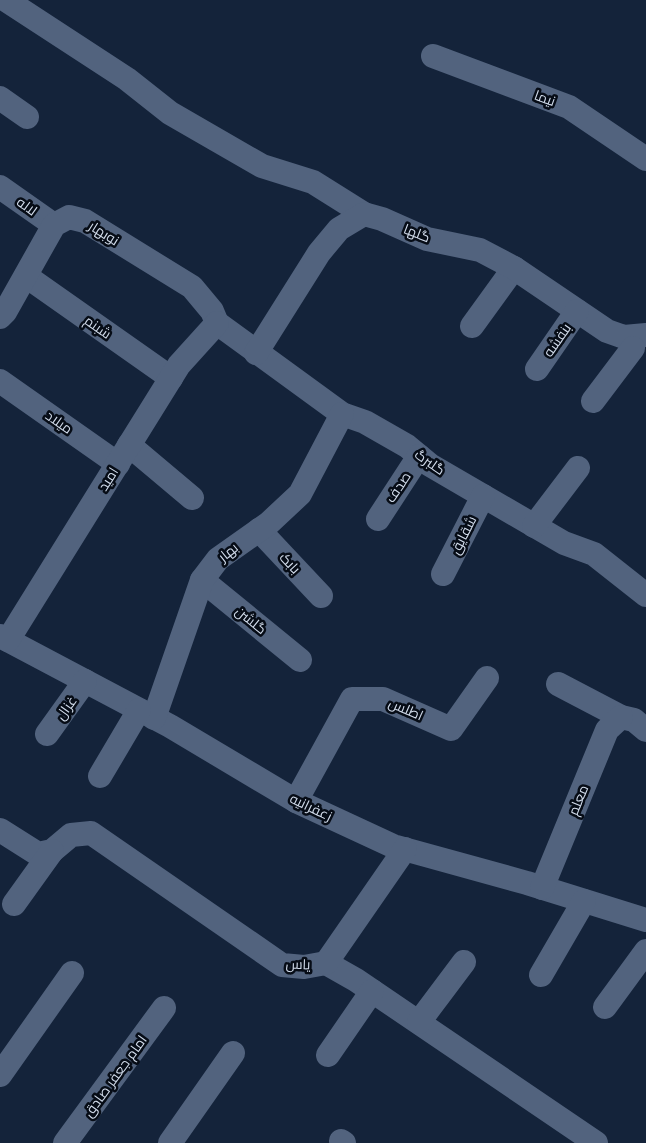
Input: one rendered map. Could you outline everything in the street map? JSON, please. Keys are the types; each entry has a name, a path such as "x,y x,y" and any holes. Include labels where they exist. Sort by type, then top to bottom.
{"street":[{"name":"گلها","path":"6,0 127,79 170,113 262,166 313,182 364,214 382,219 427,239 480,250 514,268 607,331 637,346"},
{"name":"نیما","path":"433,56 569,107 646,159"},
{"path":"0,98 27,117"},
{"name":"لاله","path":"0,187 54,225"},
{"path":"256,353 319,254 339,229 364,214"},
{"name":"نوبهار","path":"54,225 69,217 85,221 192,287 212,310 217,323"},
{"path":"0,317 26,276 54,225"},
{"path":"472,326 514,268"},
{"name":"شبنم","path":"26,276 171,378"},
{"name":"بنفشه","path":"537,369 577,311"},
{"name":"گلبرگ","path":"217,323 342,414 365,422 430,465 564,543 594,554 646,596"},
{"name":"امید","path":"4,638 124,455 179,366 217,323"},
{"path":"594,400 637,346"},
{"name":"میلاد","path":"0,381 192,498"},
{"name":"بهار","path":"100,776 147,714 202,580 218,559 259,530 300,494 342,414"},
{"name":"صدف","path":"378,519 419,456"},
{"path":"534,526 578,468"},
{"name":"شقایق","path":"443,574 483,496"},
{"name":"بابک","path":"259,530 321,596"},
{"name":"گلشن","path":"202,580 300,660"},
{"name":"زعفرانیه","path":"4,638 147,714 296,801 393,846 542,888 646,920"},
{"name":"اطلس","path":"296,801 352,699 383,699 451,729 487,678"},
{"name":"غزال","path":"47,734 85,681"},
{"path":"558,684 621,717 634,720 646,730"},
{"name":"معلم","path":"542,888 607,730 621,717"},
{"path":"0,830 38,854 52,851"},
{"name":"یاس","path":"14,904 52,851 71,835 91,833 282,965 304,967 326,963 419,1022 596,1143"},
{"path":"326,963 405,849"},
{"path":"541,975 584,901"},
{"path":"605,1007 646,951"},
{"path":"419,1022 464,962"},
{"path":"0,1075 72,972"},
{"path":"328,1055 372,991"},
{"name":"امام جعفر صادق","path":"65,1143 164,1008"},
{"path":"170,1143 233,1053"}]}
